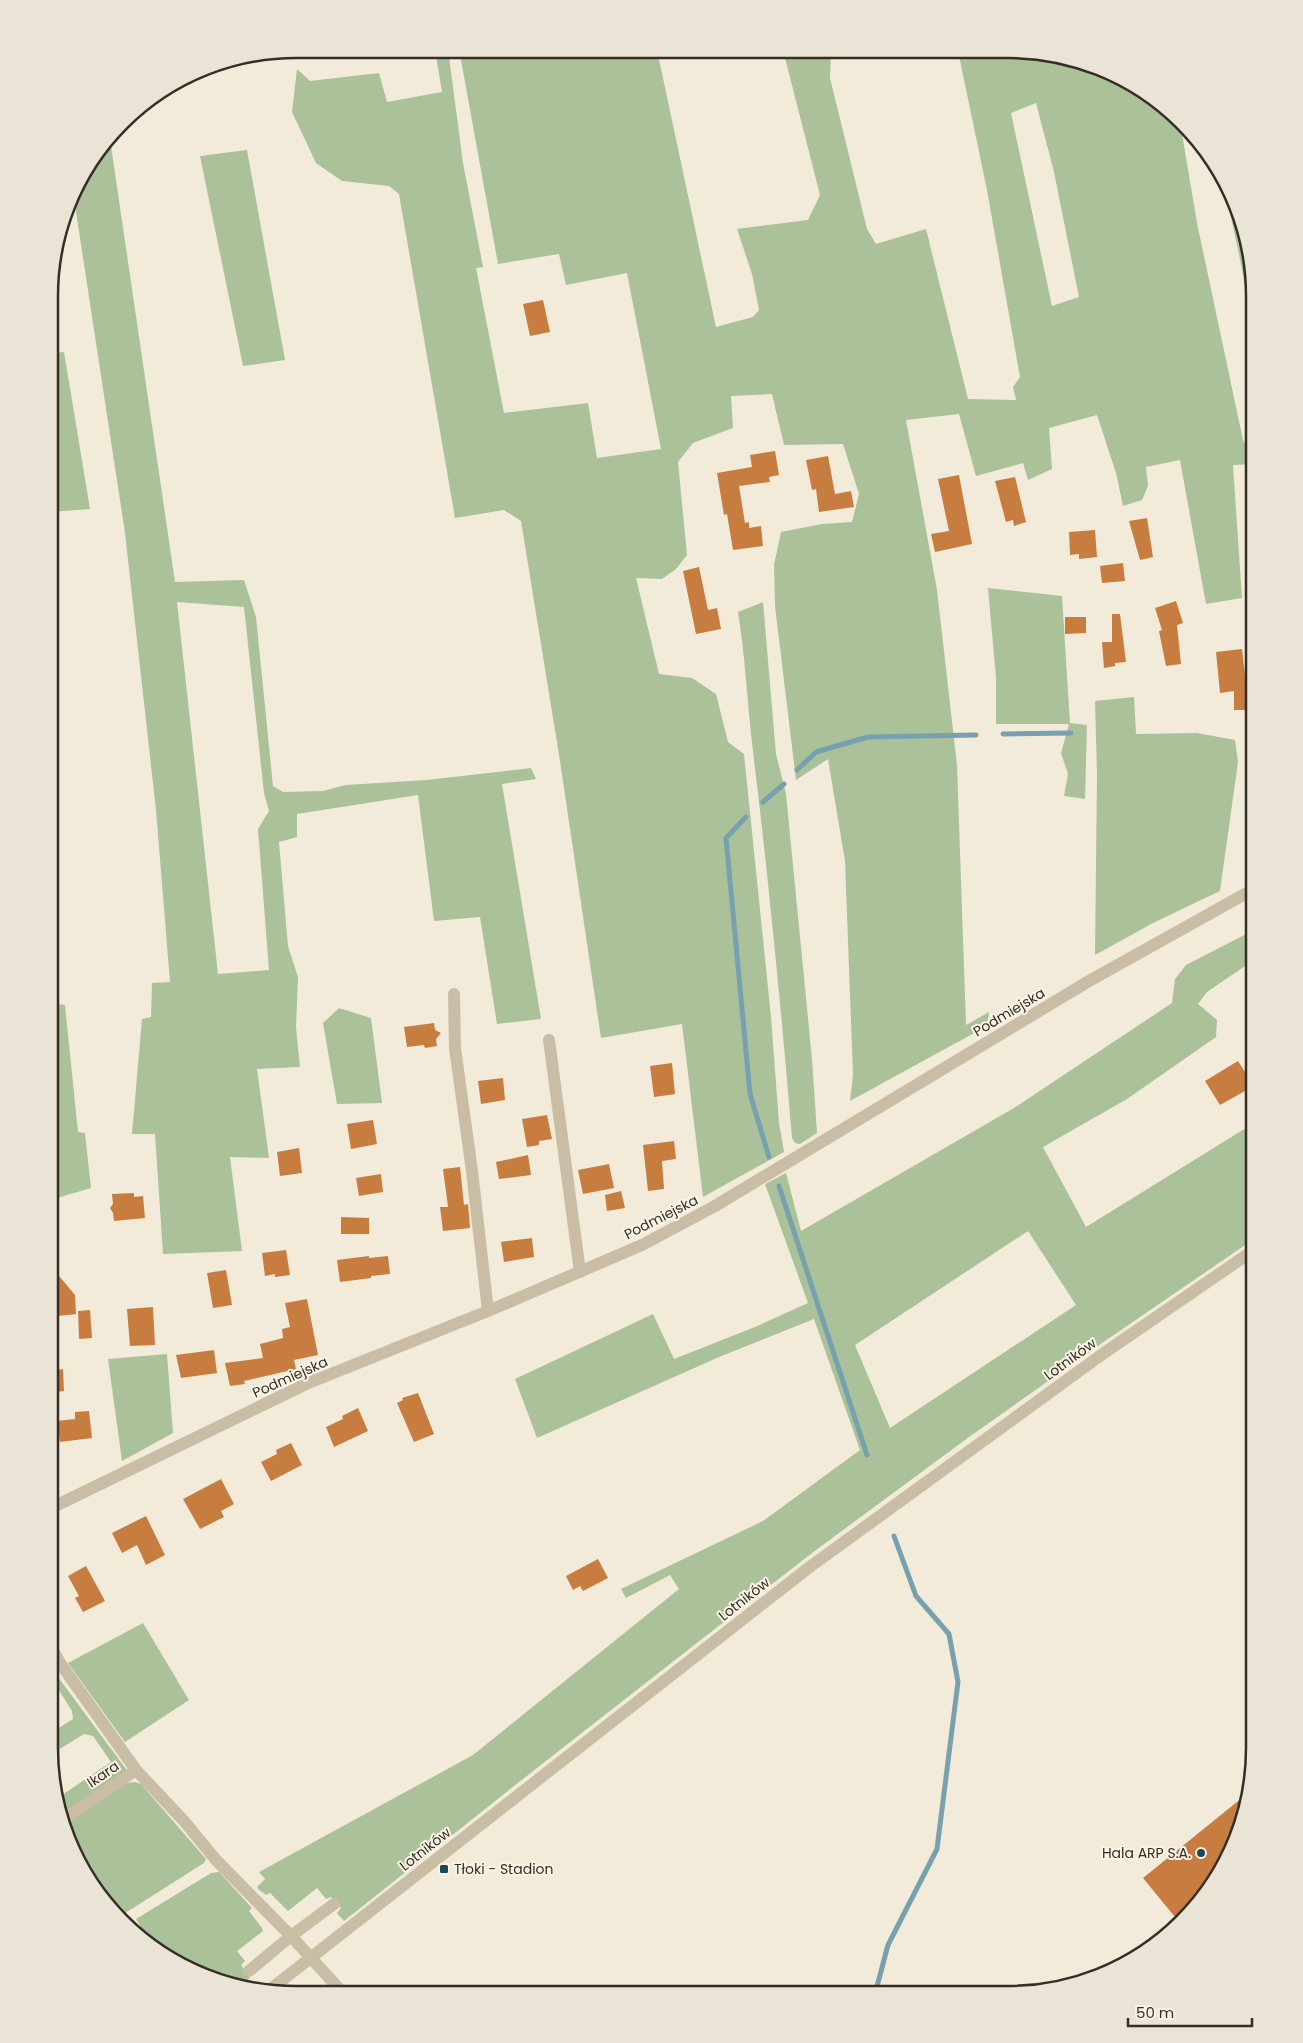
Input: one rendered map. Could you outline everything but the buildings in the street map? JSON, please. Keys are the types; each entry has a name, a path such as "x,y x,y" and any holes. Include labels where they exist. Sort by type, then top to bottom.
{"street":[{"name":"Podmiejska","path":"58,1505 306,1384 488,1311 642,1245 715,1206 1089,981 1246,893"},
{"path":"454,994 456,1048 488,1311"},
{"path":"549,1040 580,1272"},
{"name":"Lotników","path":"276,1985 807,1569 1104,1353 1246,1255"},
{"path":"58,1659 136,1770 184,1821 216,1860 336,1986"},
{"name":"Ikara","path":"68,1817 136,1770"},
{"path":"249,1970 290,1936 334,1904"}],"green space":[{"path":"436,58 449,58 463,163 483,267 476,268 504,413 588,403 597,458 661,449 627,273 566,285 559,254 498,264 461,58 659,58 716,327 753,317 759,310 752,274 737,229 808,220 820,195 785,58 831,58 830,78 867,229 876,244 926,229 968,399 1016,400 1013,387 1020,377 987,190 959,58 1023,58 1054,62 1084,70 1127,89 1165,116 1182,133 1197,223 1243,440 1246,445 1246,464 1233,465 1242,598 1206,604 1180,460 1146,467 1148,486 1142,500 1123,506 1116,473 1097,415 1049,428 1052,469 1028,480 1023,463 976,476 959,414 906,420 937,590 957,765 966,1025 989,1012 987,1026 850,1101 853,1075 845,861 828,759 796,780 775,606 774,565 781,532 822,524 852,522 859,494 843,444 784,445 772,394 731,396 733,428 693,443 678,462 687,555 676,569 662,579 636,578 659,674 692,678 716,694 728,742 744,754 771,1017 779,1123 784,1152 703,1197 682,1024 601,1038 560,761 521,521 504,510 455,518 399,194 389,186 342,181 316,163 292,112 297,69 310,81 379,73 387,102 442,92","holes":["1036,103 1054,172 1079,297 1052,306 1011,113"]},
{"path":"111,145 175,582 244,580 256,617 273,786 283,792 323,791 346,785 427,780 531,768 536,779 502,784 541,1019 497,1024 480,917 434,921 418,795 297,814 297,837 279,842 288,946 298,977 296,1027 300,1067 257,1069 269,1158 230,1157 242,1251 163,1254 155,1134 132,1134 142,1019 151,1017 152,983 170,982 156,810 125,533 75,206 89,176","holes":["177,602 244,607 264,793 269,811 258,829 269,970 218,974"]},
{"path":"247,150 285,360 243,366 200,156"},
{"path":"1229,209 1241,249 1246,291"},
{"path":"58,352 64,352 90,509 58,511"},
{"path":"988,588 1062,596 1070,723 1087,725 1085,799 1064,796 1068,774 1061,753 1069,724 996,724 996,678"},
{"path":"763,602 776,754 786,794 812,1059 817,1133 800,1144 795,1143 792,1138 774,940 738,612"},
{"path":"1134,697 1136,734 1197,733 1235,740 1238,762 1220,891 1153,923 1095,955 1097,774 1095,701"},
{"path":"1246,934 1246,965 1207,992 1198,1004 1217,1020 1216,1037 1127,1099 1043,1147 1086,1227 1246,1128 1246,1244 969,1437 812,1553 344,1921 337,1913 341,1908 331,1897 326,1899 317,1888 288,1911 270,1893 266,1895 259,1890 257,1887 265,1879 259,1872 473,1755 679,1589 670,1575 626,1598 621,1589 763,1521 860,1450 814,1319 719,1357 537,1438 515,1379 653,1314 674,1359 755,1327 808,1303 765,1184 786,1173 801,1231 1014,1108 1172,1003 1175,979 1186,965","holes":["1028,1231 1076,1305 890,1428 855,1345"]},
{"path":"58,1004 65,1005 78,1132 85,1133 91,1188 58,1198"},
{"path":"339,1008 371,1018 382,1103 337,1104 323,1023"},
{"path":"167,1354 173,1433 122,1461 108,1359"},
{"path":"143,1623 189,1700 125,1742 68,1663"},
{"path":"58,1677 126,1769 124,1774 67,1812 62,1795 111,1762 93,1736 84,1734 58,1750 58,1728 73,1719 72,1711 58,1689"},
{"path":"135,1782 141,1784 206,1859 204,1863 125,1914 116,1905 89,1867 69,1821 126,1783"},
{"path":"219,1872 252,1908 249,1911 262,1928 263,1931 237,1951 245,1961 241,1965 250,1978 247,1980 219,1973 176,1954 144,1931 136,1919 211,1873"}],"waterway":[{"path":"1003,734 1071,733"},
{"path":"797,770 816,752 868,737 976,735"},
{"path":"763,802 784,784"},
{"path":"746,817 726,838 750,1094 769,1157"},
{"path":"779,1186 867,1455"},
{"path":"877,1986 888,1945 937,1849 958,1682 949,1634 916,1596 894,1536"}],"place":[{"name":"Hala ARP S.A.","path":"1201,1853"},
{"name":"Tłoki - Stadion","path":"444,1869"}]}
